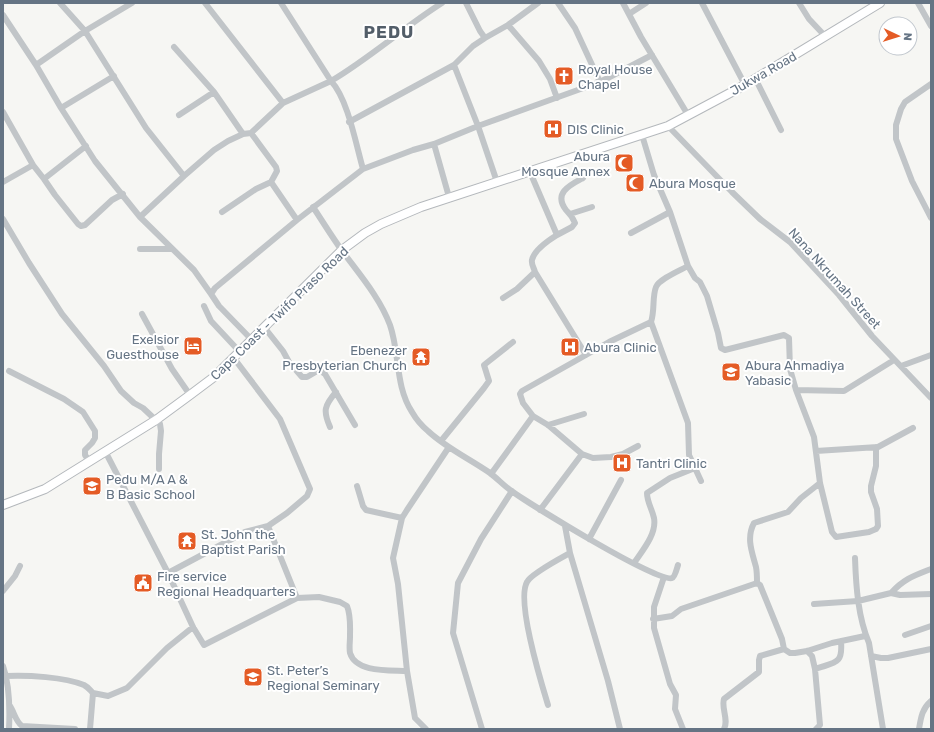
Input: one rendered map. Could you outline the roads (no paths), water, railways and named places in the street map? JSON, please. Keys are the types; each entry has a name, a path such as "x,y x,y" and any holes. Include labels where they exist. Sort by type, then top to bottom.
{"main road":[{"name":"Jukwa Road","path":"642,135 668,126 745,85 880,3"},
{"name":"Cape Coast - Twifo Praso Road","path":"3,505 45,489 156,420 190,395 214,376 252,340 342,250 365,233 381,224 449,197 642,135"}],"street":[{"path":"60,3 85,31 146,128 184,176"},
{"path":"36,65 85,31 132,3"},
{"path":"205,3 283,103"},
{"path":"290,3 282,5 340,94 350,122 363,169"},
{"path":"140,217 214,150 243,134 251,133 283,103 346,73 420,17 442,3"},
{"path":"466,3 485,38"},
{"path":"350,122 454,65 473,46 538,3"},
{"path":"558,3 575,28 600,82"},
{"path":"623,3 641,37 688,116"},
{"path":"629,14 646,3"},
{"path":"702,3 745,85"},
{"path":"799,3 809,19 825,36"},
{"path":"918,3 931,26"},
{"path":"3,15 36,65 61,108 95,161 140,217 194,270 219,306 252,340"},
{"path":"508,24 539,61 550,78 557,98"},
{"path":"174,47 214,92 243,134"},
{"path":"211,294 215,288 296,220 363,169 600,82 652,55"},
{"path":"454,65 478,126 497,182"},
{"path":"61,108 114,76"},
{"path":"755,78 781,130"},
{"path":"931,84 906,102 901,109 896,125 896,139 912,181 931,218"},
{"path":"179,115 214,92"},
{"path":"3,112 33,165 54,195 78,224 81,226 85,225 112,200 123,194"},
{"name":"Nana Nkrumah Street","path":"668,126 760,219 790,242 839,295 872,336 931,398"},
{"path":"222,212 256,189 271,182 277,171 251,133"},
{"path":"642,135 654,175 670,212 688,266 694,278 700,282 707,296 721,348 725,350 784,335 789,338 791,352 790,369 796,390 814,437 820,484 834,536 840,537 876,529 878,523 877,508 871,492 876,466 876,447"},
{"path":"434,144 449,197"},
{"path":"44,179 86,146"},
{"path":"3,182 33,165"},
{"path":"530,172 557,235"},
{"path":"583,178 568,186 562,194 562,202 574,223 572,227 557,235 535,253 532,257 532,262 535,272 586,355"},
{"path":"271,182 296,220"},
{"path":"313,207 368,286 387,319 393,337 398,375 404,398 412,413 428,431 449,447 491,474 512,492 565,526 589,539 664,577 672,578 678,565"},
{"path":"570,214 592,207"},
{"path":"631,233 670,212"},
{"path":"3,219 25,257 62,314 104,366 121,391 134,403 143,408 160,424 159,469"},
{"path":"140,249 172,249"},
{"path":"688,266 662,281 656,287 651,322 688,423 689,455 701,481"},
{"path":"503,298 517,290 535,272"},
{"path":"168,573 245,532 268,526 287,513 307,496 310,490 280,419 236,354 211,321 204,306"},
{"path":"142,314 172,369 190,395"},
{"path":"638,446 623,454 611,457 593,458 582,454 548,425 533,416 520,397 520,394 522,391 586,355 651,322"},
{"path":"264,327 298,373 305,378 317,370 322,371 325,374 355,426"},
{"path":"441,441 489,381 484,367 485,364 513,342"},
{"path":"901,366 931,355"},
{"path":"796,390 844,391 894,360"},
{"path":"9,371 64,399 83,412 95,431 95,438 85,450 85,455 89,462"},
{"path":"330,427 324,414 326,404 336,392"},
{"path":"548,425 584,414"},
{"path":"491,474 533,416"},
{"path":"816,451 876,447 913,428"},
{"path":"426,729 415,718 407,671 398,584 393,558 402,518 449,447"},
{"path":"105,451 204,645 297,598 319,597 340,602 347,606 350,616 350,653 358,664 376,669 407,671"},
{"path":"540,510 582,454"},
{"path":"634,563 651,535 654,524 647,493 670,478 695,468"},
{"path":"589,539 621,480"},
{"path":"820,484 801,498 788,512 754,523 752,526 750,543 756,568 757,583 760,586 782,640 784,649 790,653 807,651 865,636"},
{"path":"357,486 363,506 366,510 402,518"},
{"path":"482,729 453,633 458,583 481,539 512,492"},
{"path":"268,526 297,598"},
{"path":"565,526 570,552 604,666 620,729"},
{"path":"548,705 535,660 524,604 524,588 530,578 570,552"},
{"path":"855,558 858,601 865,636 869,641 883,729"},
{"path":"3,591 15,576 20,566"},
{"path":"891,593 908,578 931,569"},
{"path":"664,577 654,607 656,637 670,684 676,695 675,709 682,729"},
{"path":"654,619 672,616 681,609 757,583"},
{"path":"814,604 858,601 891,593 931,594"},
{"path":"6,676 21,675 61,679 84,685 93,693 108,696 127,688 167,648 193,626"},
{"path":"905,635 931,626"},
{"path":"815,669 836,662 840,659 842,653 841,641"},
{"path":"724,729 726,724 724,699 759,672 760,656 784,649"},
{"path":"871,656 888,658 931,649"},
{"path":"807,651 812,656 815,669 820,725 816,729"},
{"path":"3,666 6,676 10,706 9,729"},
{"path":"90,729 93,693"},
{"path":"919,729 921,714 926,705 931,701"},
{"path":"10,706 15,714 18,724 22,726 75,729"}],"place":[{"name":"Royal House Chapel","path":"564,76"},
{"name":"DIS Clinic","path":"553,129"},
{"name":"Abura Mosque Annex","path":"624,163"},
{"name":"Abura Mosque","path":"635,183"},
{"name":"Exelsior Guesthouse","path":"193,346"},
{"name":"Abura Clinic","path":"570,347"},
{"name":"Ebenezer Presbyterian Church","path":"421,357"},
{"name":"Abura Ahmadiya Yabasic","path":"731,372"},
{"name":"Tantri Clinic","path":"622,463"},
{"name":"Pedu M/A A & B Basic School","path":"92,486"},
{"name":"St. John the Baptist Parish","path":"187,541"},
{"name":"Fire service Regional Headquarters","path":"143,583"},
{"name":"St. Peter’s Regional Seminary","path":"253,677"}],"district":[{"name":"PEDU","path":"389,32"}]}
